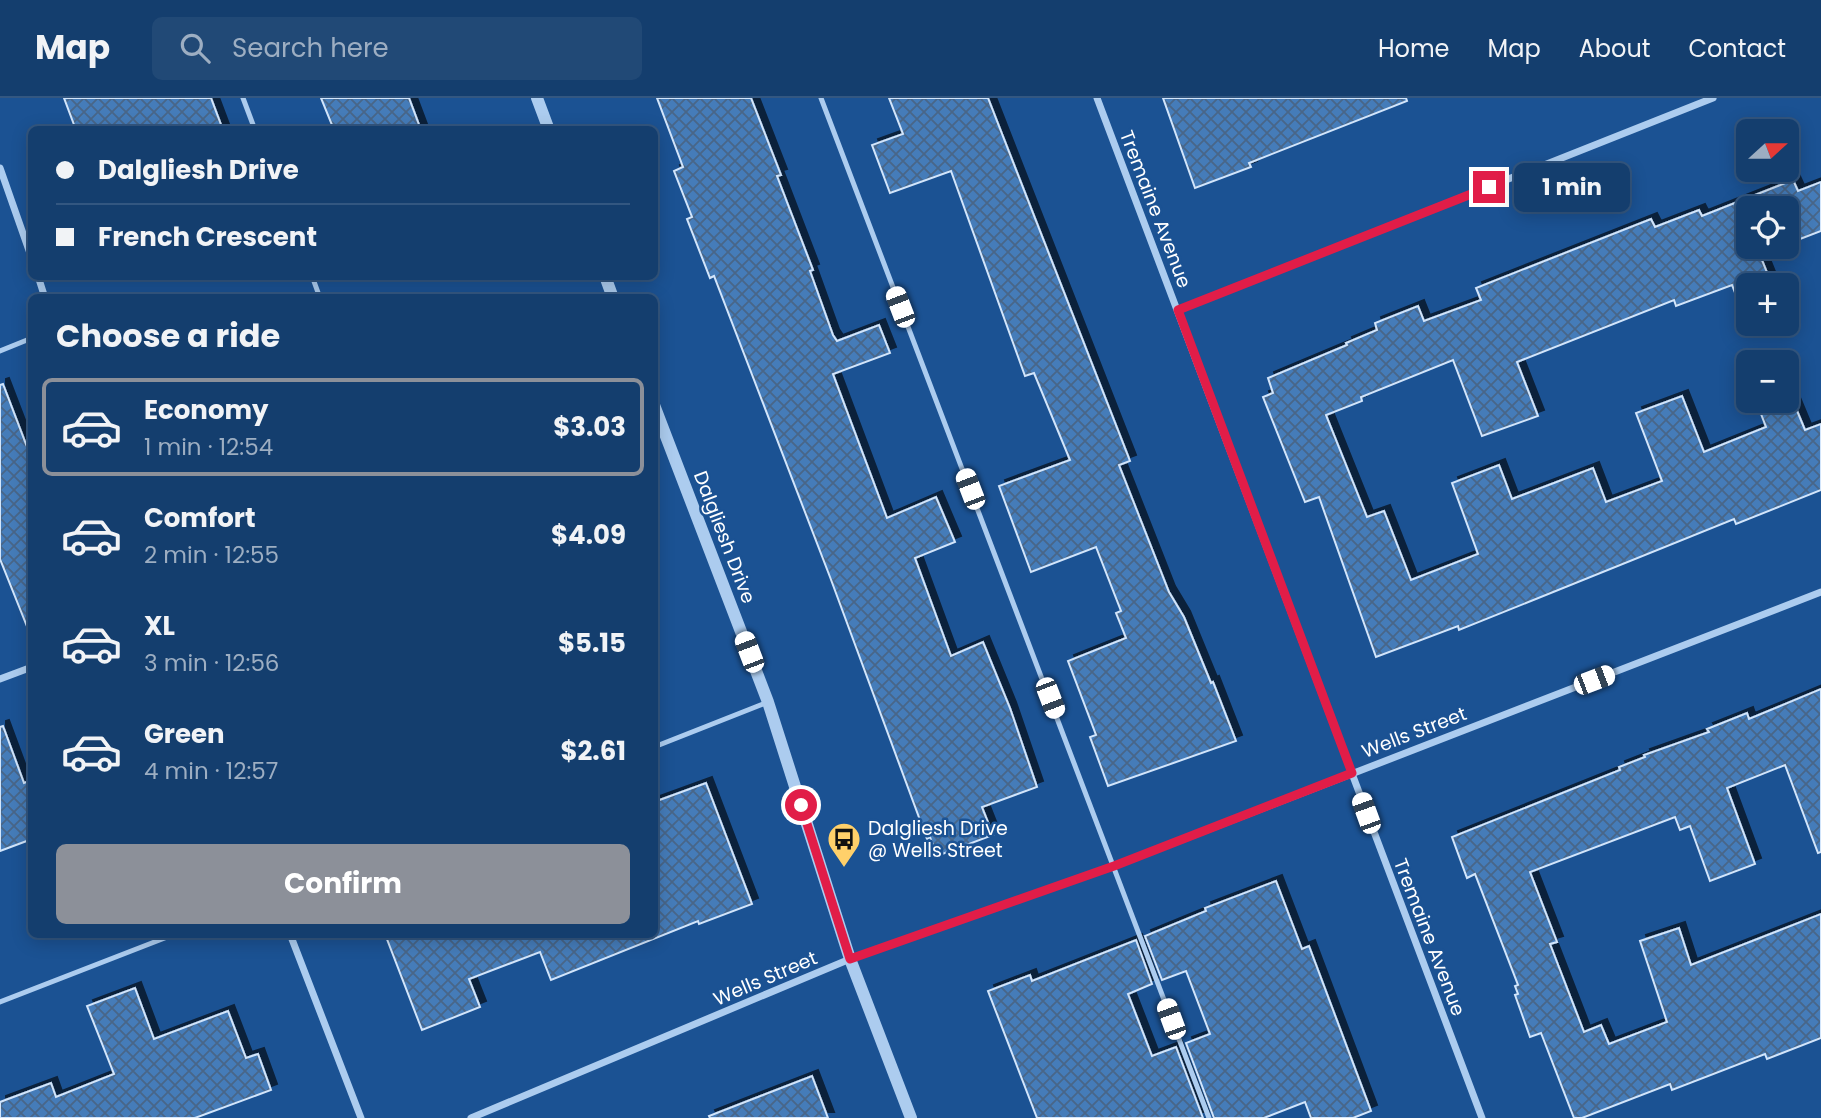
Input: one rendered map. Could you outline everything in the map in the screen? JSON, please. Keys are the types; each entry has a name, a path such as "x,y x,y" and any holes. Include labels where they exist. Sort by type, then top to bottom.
{"street":[{"path":"537,98 548,126"},
{"name":"Tremaine Avenue","path":"1097,98 1482,1118"},
{"path":"1178,310 1713,98"},
{"path":"0,168 28,248"},
{"name":"Dalgliesh Drive","path":"658,415 768,702 850,959 911,1118"},
{"name":"Wells Street","path":"471,1118 850,959 1114,866 1821,592"},
{"path":"0,679 28,668"},
{"path":"292,938 361,1118"}],"lane":[{"path":"243,98 254,126"},
{"path":"821,98 1209,1118"},
{"path":"0,351 28,340"},
{"path":"658,745 768,702"},
{"path":"0,1002 165,938"}],"building":[{"path":"64,98 211,98 222,126 74,126"},
{"path":"321,98 409,98 420,126 332,126"},
{"path":"657,98 751,98 781,175 777,176 813,270 810,271 833,335 837,341 879,325 890,353 833,374 887,518 936,497 955,542 915,558 951,656 983,642 1010,708 1037,787 982,807 993,835 937,856 930,837 927,839 714,276 710,278 687,219 692,217 674,171 683,167"},
{"path":"889,98 988,98 1130,461 1119,465 1169,592 1184,617 1236,741 1108,786 1090,737 1096,735 1068,661 1126,638 1116,613 1121,611 1096,547 1031,572 999,486 1070,460 1034,373 1025,376 951,171 890,193 872,145 903,134"},
{"path":"1163,98 1406,98 1407,101 1249,163 1251,167 1195,188"},
{"path":"1788,182 1794,182 1798,191 1821,182 1821,231 1799,239 1799,196 1753,196"},
{"path":"1736,203 1736,259 1762,259 1767,273 1736,273 1736,295 1732,285 1676,306 1674,300 1517,362 1538,416 1482,436 1453,360 1361,397 1362,401 1326,415 1367,517 1384,511 1411,580 1478,554 1452,483 1499,465 1512,499 1593,468 1606,502 1662,481 1636,413 1682,396 1704,452 1766,427 1761,413 1798,413 1805,430 1821,424 1821,490 1736,524 1734,519 1459,630 1458,626 1376,657 1319,497 1305,502 1263,397 1273,393 1268,378 1377,330 1375,323 1418,306 1424,321 1481,300 1476,288 1651,219 1655,227 1699,210 1702,216"},
{"path":"3,384 28,450 28,629 0,559 0,385"},
{"path":"1821,689 1821,852 1818,853 1785,765 1727,788 1755,864 1710,881 1690,826 1680,830 1675,817 1530,872 1557,942 1550,944 1584,1032 1601,1025 1609,1044 1667,1022 1640,941 1679,928 1691,965 1821,914 1821,1038 1767,1059 1765,1054 1672,1090 1670,1084 1582,1118 1574,1118 1541,1033 1530,1037 1515,995 1518,994 1515,986 1518,985 1475,874 1467,878 1452,837 1620,770 1619,767 1645,757 1644,755 1709,732 1707,729 1747,713 1749,719"},
{"path":"3,726 24,783 28,782 28,840 0,851 0,727"},
{"path":"706,783 752,904 658,937 658,801"},
{"path":"1276,881 1302,949 1309,946 1371,1111 1353,1118 1311,1118 1305,1102 1264,1118 1214,1118 1186,1043 1210,1034 1186,971 1162,980 1145,936 1206,911 1205,908"},
{"path":"387,938 656,938 551,980 540,952 469,979 480,1007 422,1030"},
{"path":"1136,940 1152,984 1128,994 1152,1056 1176,1047 1203,1118 1037,1118 988,991 1030,975 1032,981"},
{"path":"135,988 154,1039 228,1011 246,1058 258,1054 271,1090 195,1118 0,1118 0,1102 51,1083 56,1097 114,1074 87,1006"},
{"path":"812,1076 828,1118 709,1116"}],"place":[{"name":"Dalgliesh Drive @ Wells Street","path":"844,869"}],"route":[{"path":"801,805 850,959 1114,866 1352,773 1178,310 1489,187"}]}
